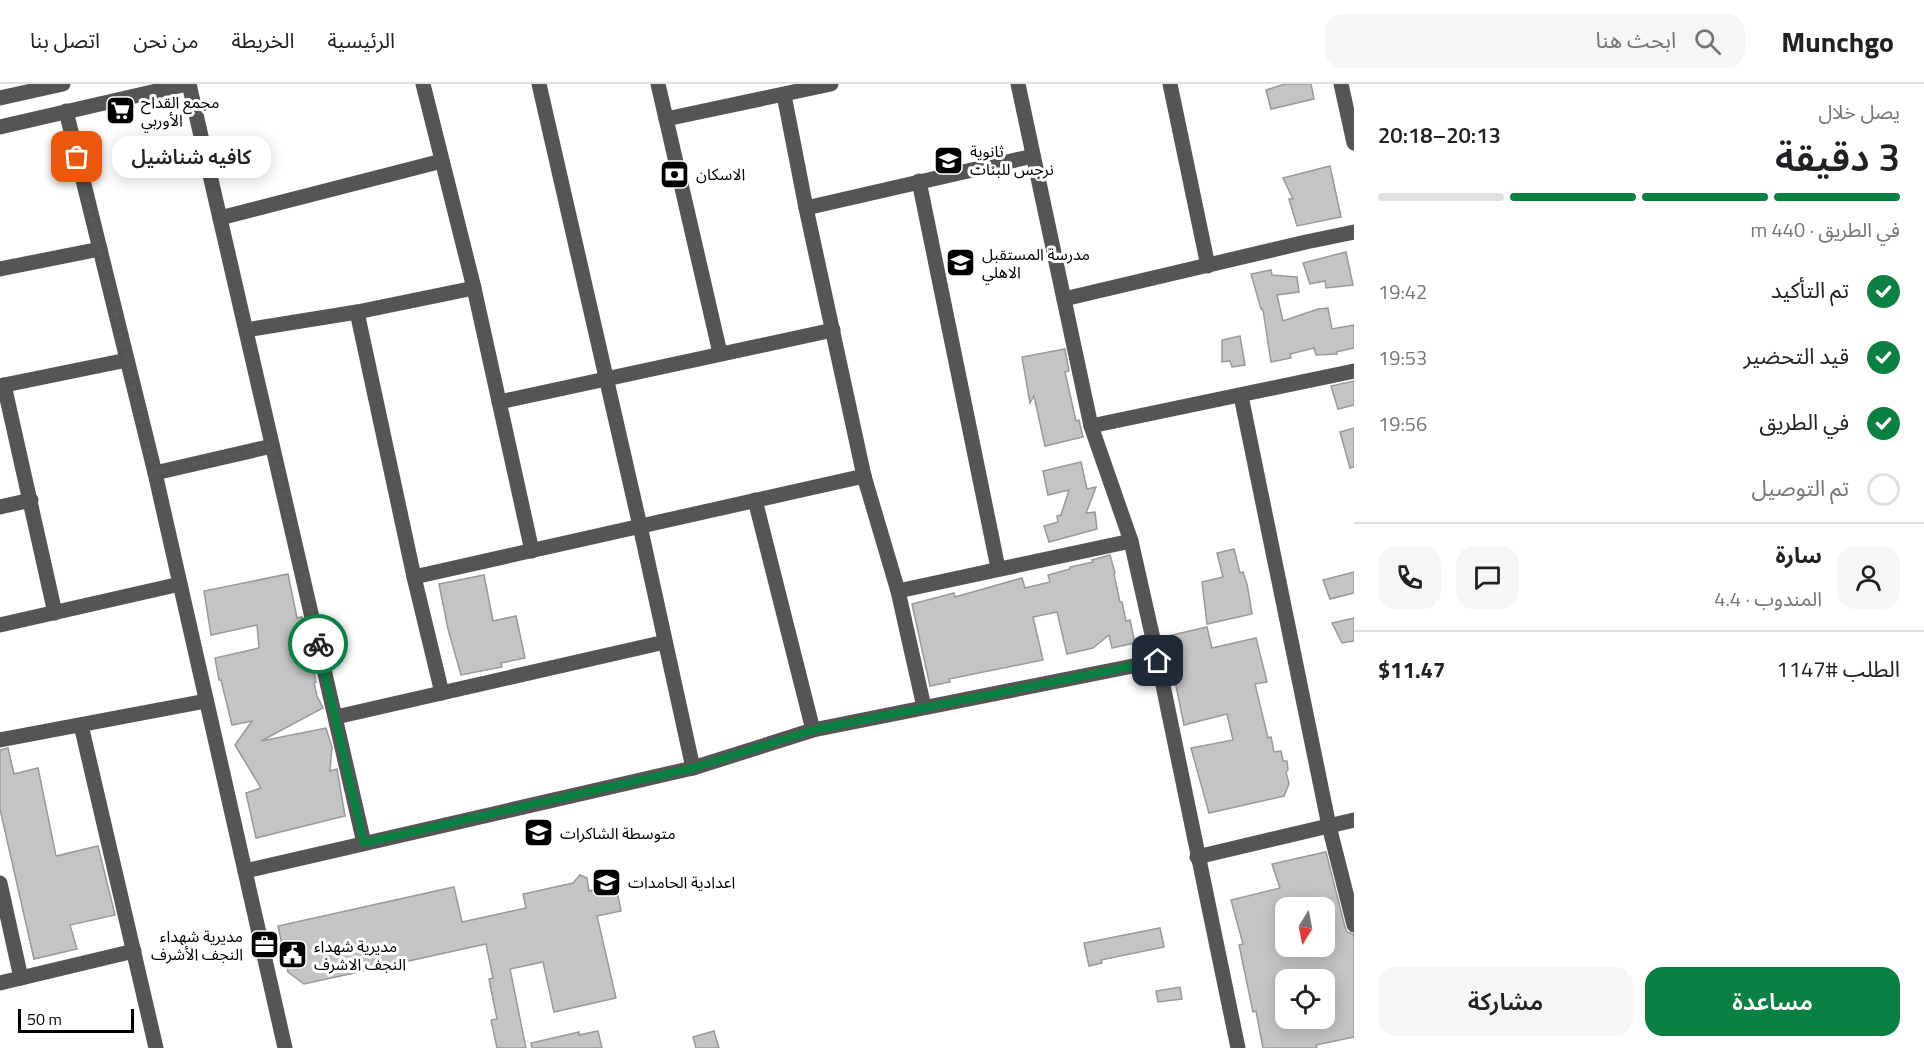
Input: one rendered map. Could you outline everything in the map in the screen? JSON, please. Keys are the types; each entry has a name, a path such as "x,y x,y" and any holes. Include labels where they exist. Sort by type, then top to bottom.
{"street":[{"path":"0,98 63,84"},
{"path":"0,127 188,84 364,843"},
{"path":"423,84 474,288 532,551"},
{"path":"539,84 693,768"},
{"path":"658,84 720,353"},
{"path":"666,119 831,84"},
{"path":"1018,84 1091,426 1131,540 1238,1048"},
{"path":"1170,84 1208,266"},
{"path":"1341,84 1354,143"},
{"path":"784,95 864,476 898,591 924,707"},
{"path":"66,111 180,584 285,1048"},
{"path":"806,208 1033,156"},
{"path":"220,218 442,161"},
{"path":"919,181 998,568"},
{"path":"1064,299 1354,232"},
{"path":"0,269 99,249"},
{"path":"246,330 357,312 474,288"},
{"path":"357,312 414,577 442,693"},
{"path":"499,402 606,377 832,330"},
{"path":"55,613 31,500 2,385 127,360"},
{"path":"1091,426 1241,396 1354,370"},
{"path":"1241,396 1329,826 1354,925"},
{"path":"154,473 272,446"},
{"path":"414,577 864,476"},
{"path":"0,507 31,500"},
{"path":"755,500 813,730"},
{"path":"898,591 1131,540"},
{"path":"0,625 180,584"},
{"path":"336,717 665,642"},
{"path":"244,871 693,768 813,730 1158,661"},
{"path":"0,740 206,701"},
{"path":"81,725 156,1048"},
{"path":"1197,857 1354,820"},
{"path":"0,883 21,978"},
{"path":"0,983 134,951"}],"building":[{"path":"1285,84 1311,84 1314,99 1271,109 1266,90"},
{"path":"1330,166 1341,217 1297,226 1289,199 1293,199 1283,178"},
{"path":"1346,252 1353,285 1326,288 1325,281 1310,284 1303,263"},
{"path":"1271,270 1272,275 1297,277 1299,292 1277,295 1283,321 1318,309 1328,308 1332,329 1354,325 1354,348 1336,352 1337,354 1316,355 1314,348 1290,354 1291,358 1271,362 1263,310 1251,274"},
{"path":"1240,336 1245,365 1232,367 1230,361 1222,362 1222,340"},
{"path":"1065,349 1069,371 1065,372 1076,421 1079,420 1083,437 1045,446 1034,396 1030,403 1022,357"},
{"path":"1354,381 1354,405 1338,409 1331,386"},
{"path":"1354,428 1354,467 1350,468 1340,432"},
{"path":"1081,462 1087,489 1096,487 1086,513 1095,512 1097,529 1049,542 1044,526 1058,522 1057,516 1061,515 1069,490 1048,495 1043,471"},
{"path":"1234,549 1240,573 1243,572 1247,584 1252,614 1207,624 1202,582 1223,577 1217,553"},
{"path":"1110,555 1120,602 1122,602 1126,621 1130,620 1135,643 1112,648 1109,635 1093,648 1067,654 1057,612 1033,617 1043,660 949,679 950,682 930,686 912,604 954,593 955,597 1022,578 1025,588 1050,582 1048,575"},
{"path":"1354,572 1354,593 1330,599 1323,580"},
{"path":"288,574 297,618 302,617 317,696 323,708 261,741 326,728 332,747 330,771 337,769 345,816 256,838 246,793 261,788 235,745 252,721 232,725 215,658 259,648 257,625 211,635 204,591"},
{"path":"484,575 493,621 516,616 525,658 501,663 502,667 461,675 448,629 439,584"},
{"path":"1354,618 1354,641 1342,643 1332,623"},
{"path":"1207,627 1212,648 1256,638 1267,682 1255,684 1268,738 1271,737 1274,752 1281,751 1283,761 1287,761 1288,770 1286,772 1289,784 1284,796 1209,813 1191,748 1233,740 1227,714 1184,725 1175,681 1178,680 1168,636"},
{"path":"8,748 14,774 38,768 56,856 98,846 115,915 70,925 77,949 34,959 0,809 0,750"},
{"path":"1326,852 1345,927 1347,932 1353,934 1354,939 1354,1037 1316,1045 1317,1048 1263,1048 1239,945 1243,944 1231,900 1280,888 1272,864"},
{"path":"580,875 587,878 589,891 616,885 621,911 597,916 616,998 554,1012 543,962 510,969 526,1048 497,1048 491,1020 497,1019 489,979 493,978 486,944 304,984 288,972 278,926 454,887 462,922 526,908 523,894 573,883"},
{"path":"1160,928 1164,947 1101,960 1102,963 1089,966 1084,943"},
{"path":"1180,987 1182,999 1158,1002 1156,991"},
{"path":"598,1031 602,1048 532,1048 531,1043 579,1032 579,1035"},
{"path":"714,1031 719,1048 696,1048 693,1037"}],"way so far":[{"path":"77,157 154,473 272,446 318,644"}],"place":[{"name":"مجمع القداح الأوربي","path":"120,111"},
{"name":"كافيه شناشيل","path":"77,157"},
{"name":"ثانوية نرجس للبنات","path":"949,160"},
{"name":"الاسكان","path":"675,174"},
{"name":"مدرسة المستقبل الاهلي","path":"961,263"},
{"name":"متوسطة الشاكرات","path":"539,833"},
{"name":"اعدادية الحامدات","path":"607,882"},
{"name":"مديرية شهداء النجف الأشرف","path":"264,945"},
{"name":"مديرية شهداء النجف الاشرف","path":"293,955"}],"route":[{"path":"318,644 364,843 693,768 813,730 1158,661"}]}
